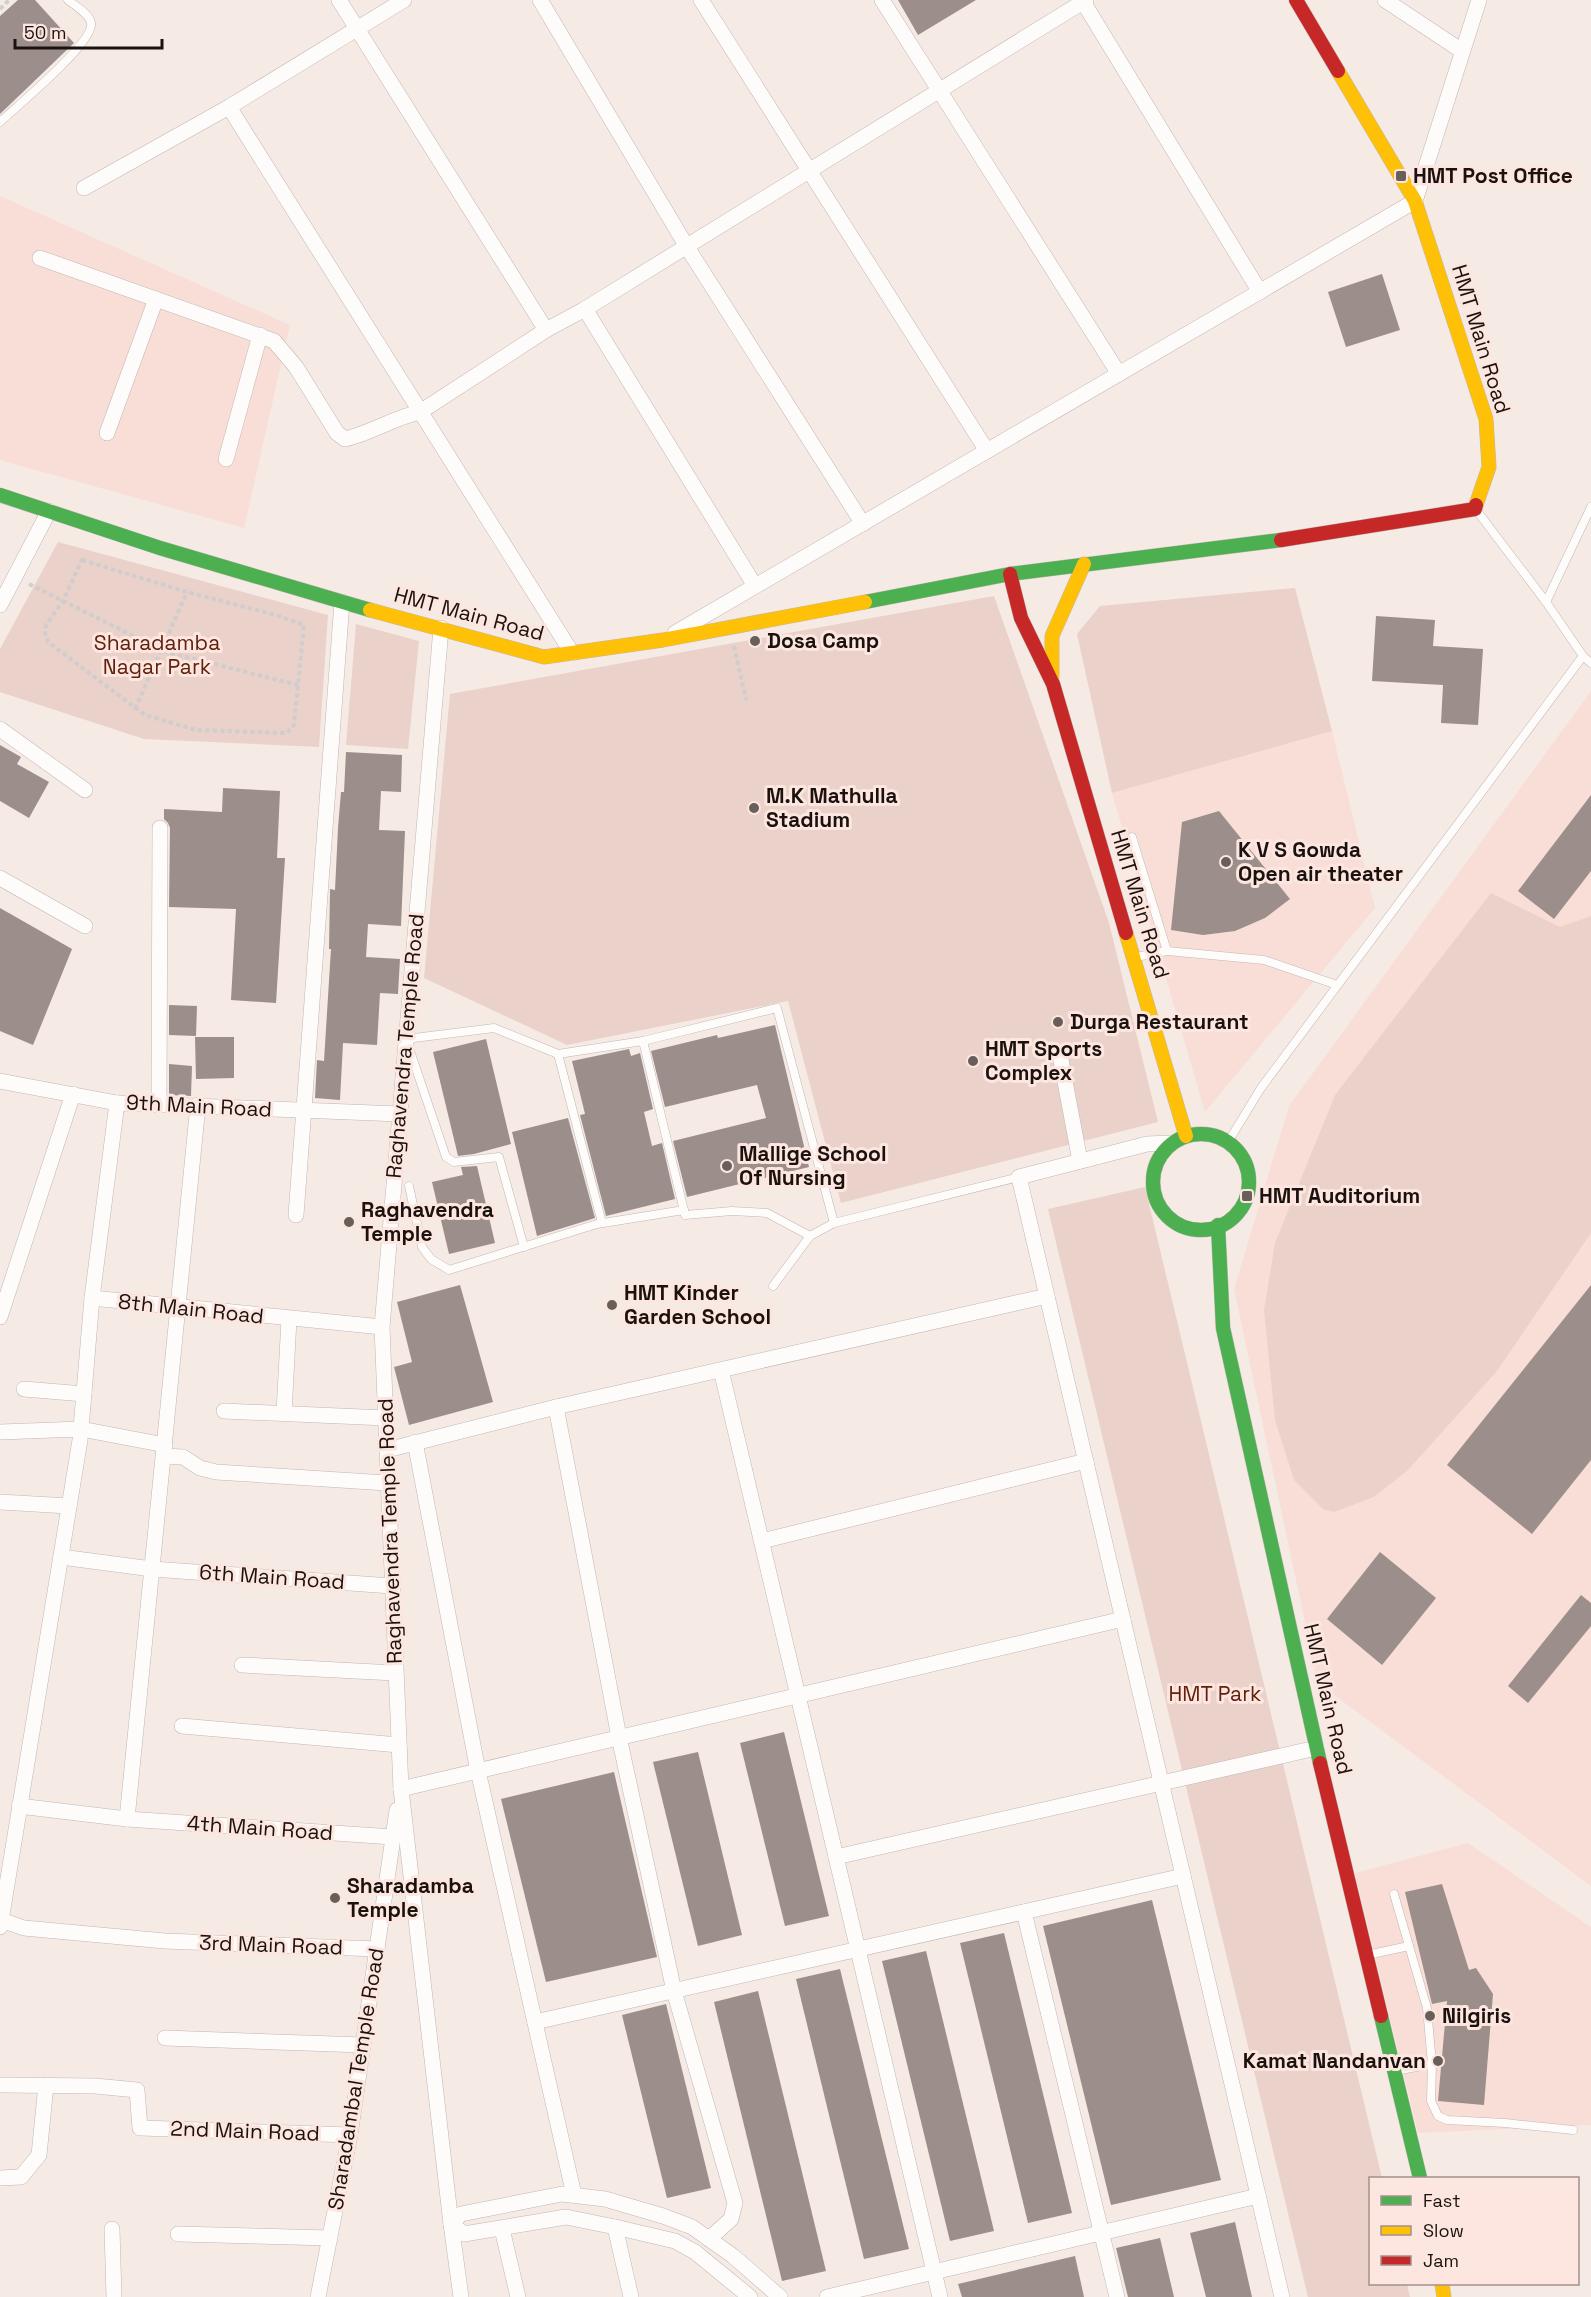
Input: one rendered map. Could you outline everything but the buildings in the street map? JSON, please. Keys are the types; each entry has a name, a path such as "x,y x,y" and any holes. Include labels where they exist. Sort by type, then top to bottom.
{"street":[{"path":"339,0 546,330"},
{"path":"84,188 229,107 404,0"},
{"path":"540,0 687,247 863,524"},
{"path":"701,0 987,451"},
{"path":"882,0 1119,374"},
{"name":"HMT Main Road","path":"0,495 160,548 342,602 544,657 663,640 1010,574 1288,539 1475,509 1489,467 1486,419 1415,201 1296,0"},
{"path":"1385,0 1462,51"},
{"path":"663,640 1415,201 1479,0"},
{"path":"40,258 274,341 296,367 337,433 345,439 357,436 398,417 420,412 546,330 687,247 1084,1 1260,292"},
{"path":"229,107 572,653"},
{"path":"107,433 156,299"},
{"path":"585,309 755,586"},
{"path":"226,459 260,335"},
{"path":"0,605 49,511"},
{"name":"HMT Main Road","path":"1053,684 1052,636 1084,564"},
{"name":"HMT Main Road","path":"1010,574 1021,618 1053,684 1186,1136"},
{"path":"297,1215 342,602"},
{"name":"Raghavendra Temple Road","path":"400,1789 382,1327 441,628"},
{"path":"0,729 85,790"},
{"path":"159,1104 160,828"},
{"path":"0,878 85,926"},
{"path":"1060,1054 1080,1161"},
{"name":"9th Main Road","path":"0,1081 117,1102 304,1112 400,1114"},
{"path":"0,1317 73,1094"},
{"path":"1,1924 81,1430 92,1298 117,1102"},
{"path":"128,1819 198,1105"},
{"path":"1213,1135 1228,1142 1245,1162 1249,1179 1247,1196 1240,1211 1228,1223 1203,1229 1183,1227 1169,1218 1158,1205 1153,1189 1154,1172 1160,1156 1172,1143 1186,1136 1213,1135"},
{"path":"1172,1143 1146,1144 1019,1177 1282,2297"},
{"name":"HMT Main Road","path":"1218,1225 1223,1328 1316,1748 1420,2177"},
{"path":"387,1450 556,1407 1047,1296"},
{"name":"8th Main Road","path":"92,1298 382,1327"},
{"path":"284,1413 289,1319"},
{"path":"721,1370 940,2297"},
{"path":"24,1389 84,1394"},
{"path":"556,1407 619,1737 674,1991 735,2203 731,2219 709,2239"},
{"path":"224,1411 386,1418"},
{"path":"0,1432 81,1430 165,1450 183,1457 200,1468 216,1472 387,1483"},
{"path":"415,1442 478,1771 574,2195"},
{"path":"762,1542 1086,1461"},
{"path":"0,1502 69,1506"},
{"name":"6th Main Road","path":"61,1557 152,1569 392,1586"},
{"path":"462,2297 451,2224 400,1789 1123,1619"},
{"path":"242,1665 395,1673"},
{"path":"182,1725 399,1745"},
{"path":"837,1857 1316,1748"},
{"name":"Sharadambal Temple Road","path":"318,2297 350,2135 400,1789"},
{"name":"4th Main Road","path":"20,1806 128,1819 393,1837"},
{"path":"535,2022 1183,1876"},
{"path":"1024,1912 1117,2297"},
{"name":"3rd Main Road","path":"1,1924 165,1941 377,1949"},
{"path":"165,2038 363,2045"},
{"path":"0,2178 21,2177 39,2156 46,2085 3,2085"},
{"name":"2nd Main Road","path":"46,2085 137,2090 140,2128 350,2135"},
{"path":"451,2224 461,2214 562,2194 604,2199 692,2227 733,2256 780,2297"},
{"path":"826,2297 1258,2196"},
{"path":"451,2224 464,2234 566,2217 675,2241 694,2252 750,2297"},
{"path":"615,2227 632,2297"},
{"path":"112,2229 114,2297"},
{"path":"502,2229 518,2297"},
{"path":"178,2234 330,2238"}],"lane":[{"path":"0,122 86,40 91,22 87,15 68,0"},
{"path":"1546,602 1591,507"},
{"path":"1475,509 1546,602 1583,656 1591,663"},
{"path":"1228,1142 1261,1088 1583,656"},
{"path":"1132,837 1167,951"},
{"path":"1134,957 1167,951 1264,960 1337,986"},
{"path":"524,1247 499,1157 454,1162 446,1157 406,1039 494,1028 558,1054 643,1041 777,1008 834,1223"},
{"path":"643,1041 685,1215 732,1211 767,1213 810,1236"},
{"path":"558,1054 602,1223"},
{"path":"773,1286 810,1236 834,1223 1019,1177"},
{"path":"409,1186 422,1247 431,1259 448,1270 602,1223 684,1210"},
{"path":"1394,1894 1427,2008 1432,2064 1431,2101 1438,2116 1447,2120 1573,2130"},
{"path":"1366,1955 1409,1946"},
{"path":"1395,2071 1432,2064"}],"path":[{"path":"0,9 9,0"},
{"path":"82,560 304,625 294,725 287,733 196,730 145,715 48,642 45,633 46,625 63,601 82,560"},
{"path":"15,577 161,650 298,684"},
{"path":"135,709 187,592"},
{"path":"730,627 746,700"}],"shaded area":[{"path":"0,196 290,325 244,528 0,460"},
{"path":"1591,691 1591,1886 1318,1683 1234,1289 1289,1106"},
{"path":"1332,731 1375,908 1205,1112 1112,793"},
{"path":"1468,1843 1591,1927 1591,2125 1418,2133 1355,1873"}],"green space":[{"name":"Sharadamba Nagar Park","path":"58,542 328,615 319,747 144,739 0,692 0,649"},
{"path":"1295,588 1332,731 1112,793 1077,634 1100,606"},
{"name":"M.K Mathulla Stadium","path":"994,596 1109,923 1158,1122 841,1203 788,1001 567,1045 424,978 450,694"},
{"path":"356,624 419,641 408,749 346,745"},
{"path":"1491,893 1560,927 1591,916 1591,1233 1497,1371 1408,1470 1374,1497 1334,1512 1323,1509 1294,1480 1275,1420 1264,1310 1275,1243 1335,1095"},
{"name":"HMT Park","path":"1145,1187 1382,2177 1369,2177 1369,2285 1407,2285 1410,2297 1308,2297 1048,1209"}],"traffic: fast":[{"path":"0,495 160,548 370,610"},
{"path":"865,602 1010,574 1281,540"},
{"path":"1201,1134 1219,1138 1235,1148 1245,1164 1249,1182 1245,1200 1235,1216 1219,1226 1201,1230 1183,1226 1167,1216 1157,1200 1153,1182 1157,1164 1167,1148 1183,1138 1201,1134"},
{"path":"1218,1225 1223,1328 1320,1763"},
{"path":"1381,2016 1420,2177"}],"traffic: slow":[{"path":"1338,71 1415,201 1486,419 1489,467 1476,505"},
{"path":"1052,676 1052,636 1084,564"},
{"path":"370,610 544,657 663,640 865,602"},
{"path":"1126,933 1186,1136"},
{"path":"1442,2285 1444,2297"}],"traffic: jam":[{"path":"1296,0 1338,71"},
{"path":"1281,540 1475,509 1476,505"},
{"path":"1010,574 1021,618 1053,684 1126,933"},
{"path":"1320,1763 1381,2016"}],"place":[{"name":"HMT Post Office","path":"1401,176"},
{"name":"Dosa Camp","path":"755,641"},
{"name":"M.K Mathulla Stadium","path":"754,808"},
{"name":"K V S Gowda Open air theater","path":"1226,862"},
{"name":"Durga Restaurant","path":"1058,1022"},
{"name":"HMT Sports Complex","path":"973,1061"},
{"name":"Mallige School Of Nursing","path":"727,1166"},
{"name":"HMT Auditorium","path":"1247,1196"},
{"name":"Raghavendra Temple","path":"349,1222"},
{"name":"HMT Kinder Garden School","path":"612,1305"},
{"name":"Sharadamba Temple","path":"335,1898"},
{"name":"Nilgiris","path":"1430,2016"},
{"name":"Kamat Nandanvan","path":"1438,2061"}]}
